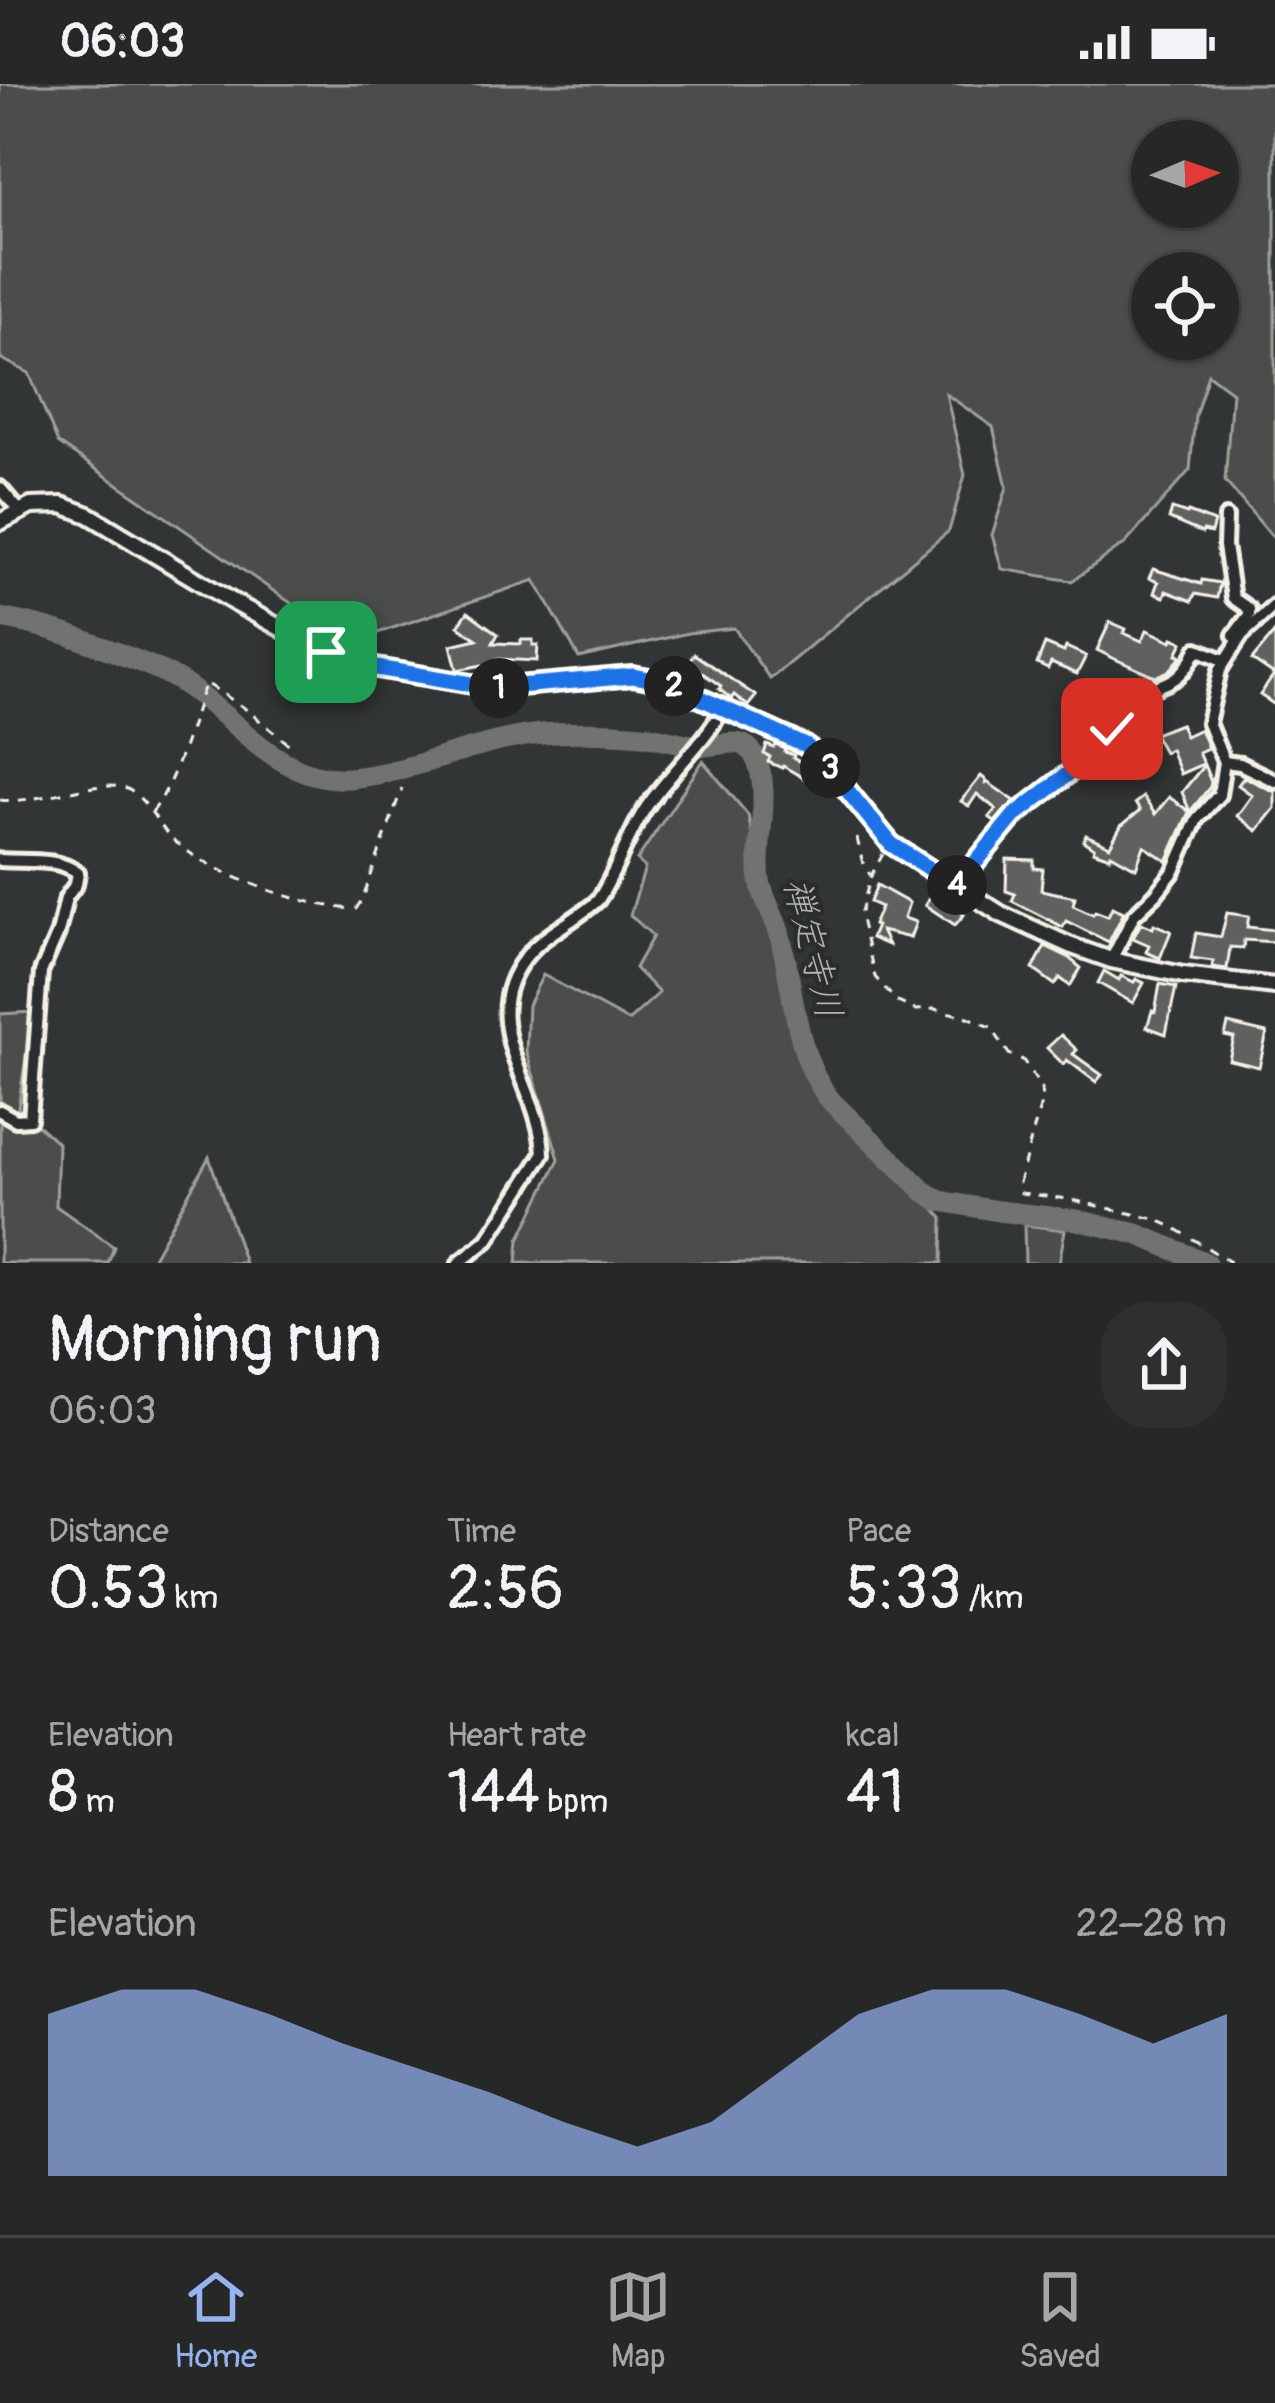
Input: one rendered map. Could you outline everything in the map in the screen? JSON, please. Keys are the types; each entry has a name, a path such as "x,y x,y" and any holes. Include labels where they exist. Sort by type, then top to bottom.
{"main road":[{"path":"0,522 31,506 62,505 89,514 235,603 326,652 365,666 496,688 633,676 665,682 806,746 891,844 1001,914 1111,960 1275,986"}],"street":[{"path":"0,488 20,511"},
{"path":"1226,517 1233,598 1249,609 1234,635 1238,640"},
{"path":"1111,960 1134,915 1174,871 1197,819 1220,795 1224,762 1208,723 1224,660 1275,605"},
{"path":"956,886 1014,816 1100,749 1128,698 1166,686 1191,662 1197,649 1224,660"},
{"path":"459,1263 487,1241 543,1154 537,1117 508,1042 506,1001 515,972 535,947 598,900 648,804 724,707"},
{"path":"1224,762 1240,764 1275,782"},
{"path":"0,860 55,863 77,873 41,972 31,1119 16,1120 0,1111"}],"path":[{"path":"151,813 167,786 206,683 295,749"},
{"path":"0,800 23,802 64,792 128,789 171,838 211,867 259,886 356,909 402,788"},
{"path":"857,838 871,876"},
{"path":"891,844 871,876 860,915 875,977 896,1001 915,1010 968,1017 991,1027 1009,1054 1023,1060 1041,1088 1042,1100 1018,1186 1021,1193 1155,1220 1232,1263"}],"shaded area":[{"path":"0,84 1275,84 1275,540 1225,481 1232,392 1208,374 1195,416 1190,470 1126,543 1072,581 1002,569 992,535 1007,487 993,427 946,394 965,475 949,531 770,679 734,628 688,633 579,658 535,580 372,635 301,610 58,443 29,373 0,358"},
{"path":"703,761 748,815 798,1059 943,1218 942,1263 517,1263 519,1240 559,1159 526,1051 528,1005 543,975 628,1021 659,993 635,968 653,936 630,915 645,868 637,860"},
{"path":"33,1012 18,1108 58,1143 56,1206 114,1247 108,1263 0,1263 0,1014"},
{"path":"209,1157 245,1263 150,1263"},
{"path":"1024,1225 1065,1230 1059,1263 1025,1263"}],"building":[{"path":"1172,509 1214,522 1211,533 1169,519"},
{"path":"1153,569 1201,584 1202,580 1220,583 1217,598 1195,594 1192,601 1166,591 1164,597 1154,593 1158,582 1149,578"},
{"path":"468,612 498,634 493,643 533,640 538,645 537,661 496,659 491,669 482,665 457,670 451,645 477,639 458,626"},
{"path":"1110,622 1142,641 1147,630 1183,642 1177,654 1182,656 1156,677 1115,659 1097,650"},
{"path":"1275,632 1275,705 1260,695 1274,675 1252,660"},
{"path":"1045,644 1086,656 1077,674 1051,663 1048,669 1037,664"},
{"path":"694,654 756,696 748,706 734,695 731,699 688,663"},
{"path":"1180,724 1185,736 1200,729 1208,748 1198,752 1203,764 1180,774 1170,749 1164,752 1154,734"},
{"path":"767,745 786,749 817,772 812,783 768,762"},
{"path":"1204,765 1210,787 1190,812 1182,792"},
{"path":"981,776 985,785 1015,801 996,822 989,817 996,809 977,794 969,806 961,801"},
{"path":"1244,777 1275,792 1275,808 1257,831 1237,816 1252,795 1238,785"},
{"path":"1143,797 1155,814 1169,797 1190,812 1167,861 1144,846 1136,868 1111,854 1093,851 1083,841 1086,835 1110,846 1121,826 1140,811 1135,803"},
{"path":"1007,859 1034,860 1034,868 1043,869 1041,890 1075,897 1073,905 1093,914 1108,916 1112,907 1124,912 1109,942 1066,921 1063,927 1012,901 1015,894 1006,891"},
{"path":"877,885 909,903 904,918 916,922 910,938 881,931 888,945 871,938 881,907 870,902"},
{"path":"934,889 964,915 955,925 925,905"},
{"path":"1227,913 1249,916 1247,927 1275,930 1274,942 1244,940 1243,948 1230,947 1227,969 1191,958 1196,933 1221,937"},
{"path":"1141,923 1171,931 1160,958 1146,952 1149,945 1133,938"},
{"path":"1045,946 1081,968 1070,986 1060,978 1055,985 1033,969"},
{"path":"1104,971 1119,980 1121,976 1144,983 1133,1003 1098,983"},
{"path":"1160,984 1176,987 1166,1034 1147,1027"},
{"path":"1228,1024 1267,1033 1259,1067 1229,1060 1234,1038 1225,1036"},
{"path":"1061,1035 1077,1050 1073,1054 1102,1075 1096,1082 1067,1060 1063,1064 1047,1048"}],"waterway":[{"name":"禅定寺川","path":"0,618 71,636 164,672 275,756 322,776 371,775 486,744 546,734 615,733 696,746 744,745 754,755 763,785 761,887 779,932 803,1044 833,1103 940,1201 1077,1220 1137,1234 1206,1263"}],"route":[{"path":"326,652 365,666 470,686 633,676 665,682 806,746 891,844 956,886 1014,816 1100,749 1112,729"}]}
